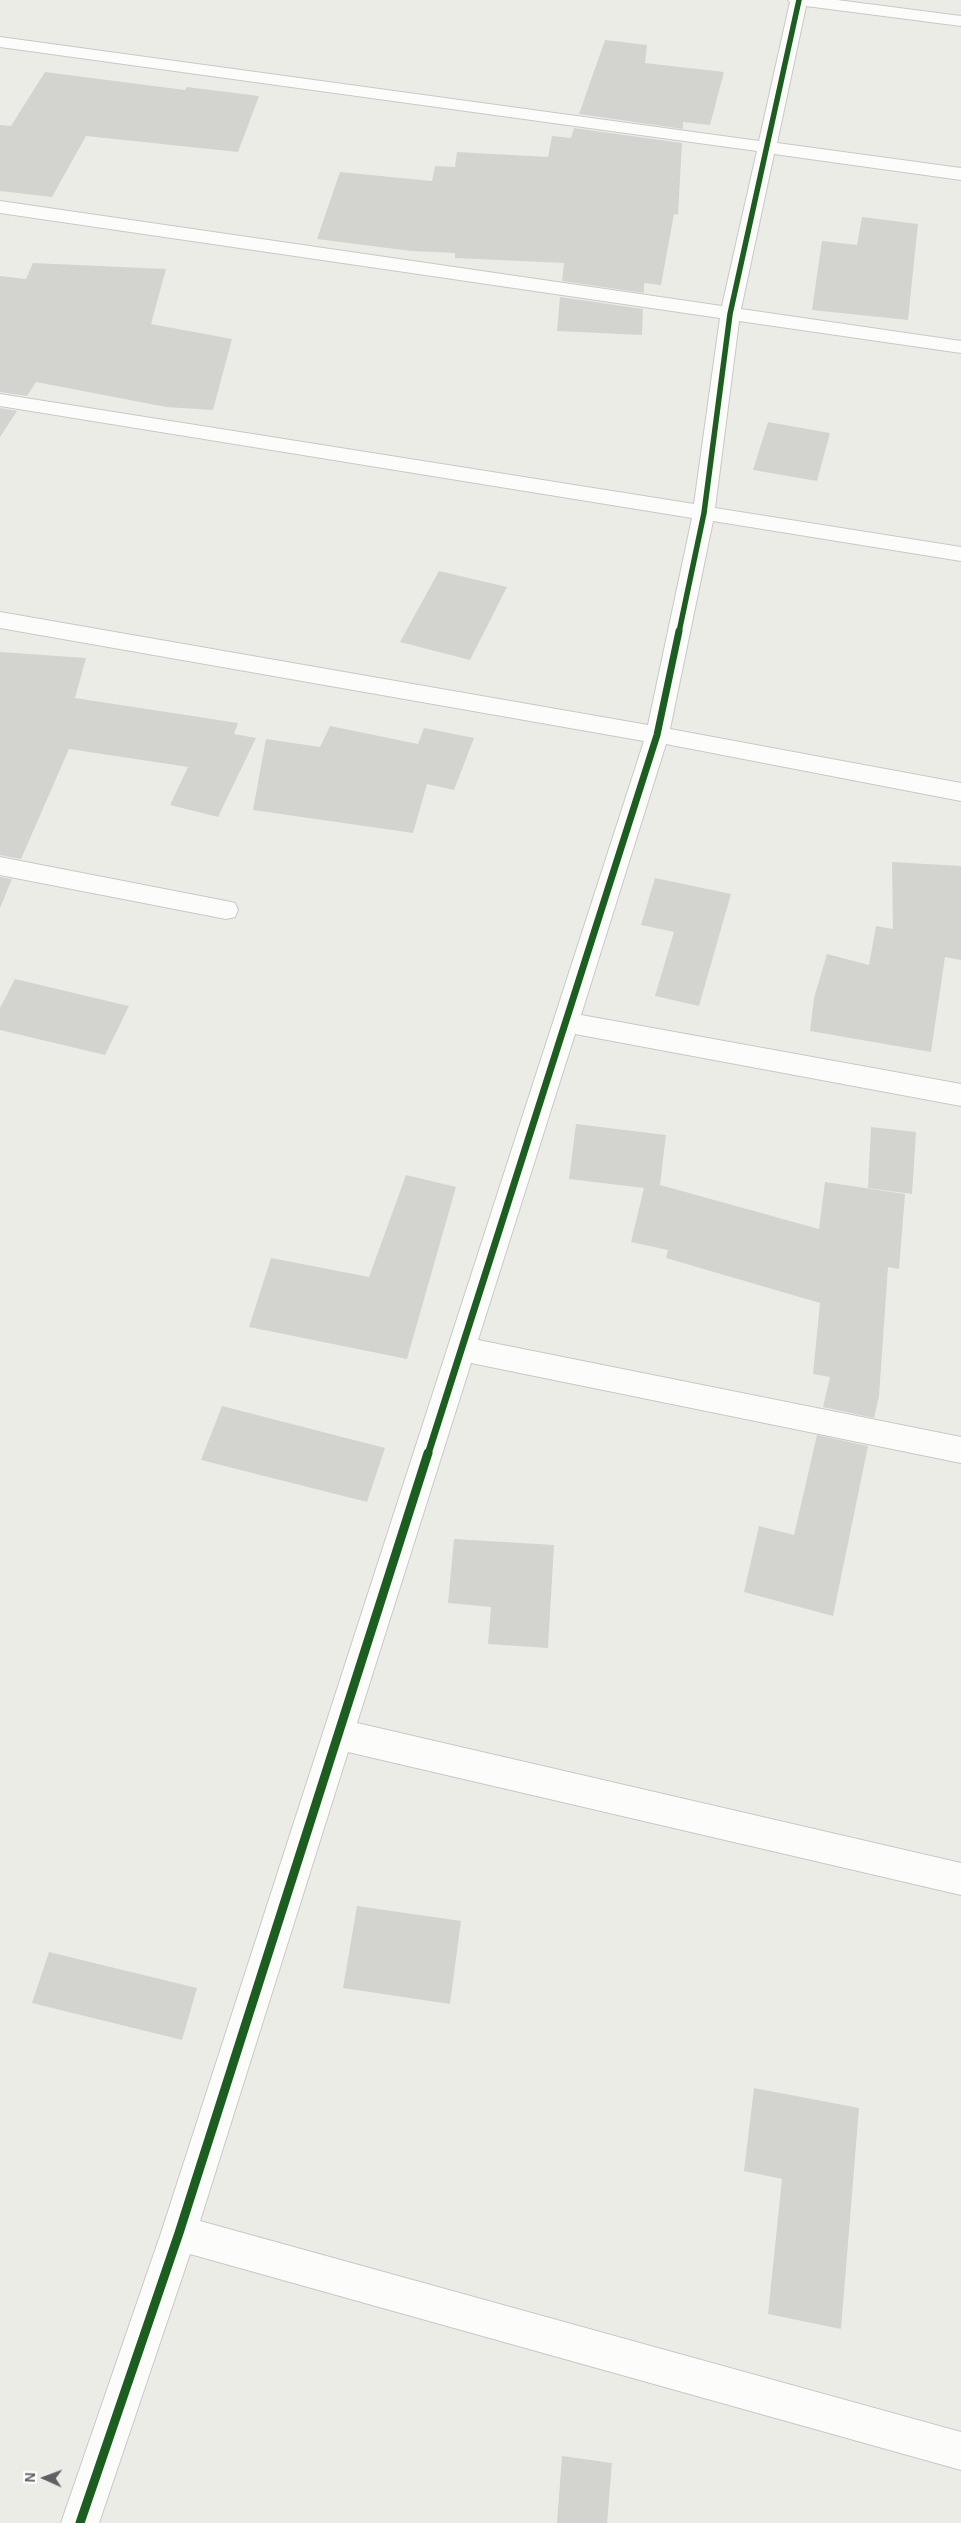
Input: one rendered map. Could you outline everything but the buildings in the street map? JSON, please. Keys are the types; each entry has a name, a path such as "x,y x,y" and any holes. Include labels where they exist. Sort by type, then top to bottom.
{"street":[{"path":"80,2523 179,2233 657,735 704,513 730,314 799,0 961,21"},
{"path":"0,42 961,174"},
{"path":"0,207 961,347"},
{"path":"0,400 961,554"},
{"path":"0,620 657,735 961,792"},
{"path":"0,866 226,910"},
{"path":"566,1022 961,1095"},
{"path":"462,1349 961,1450"},
{"path":"338,1734 961,1879"},
{"path":"179,2233 961,2451"}],"cycle path":[{"path":"80,2523 179,2233 657,735 704,513 730,314 799,0"}]}
